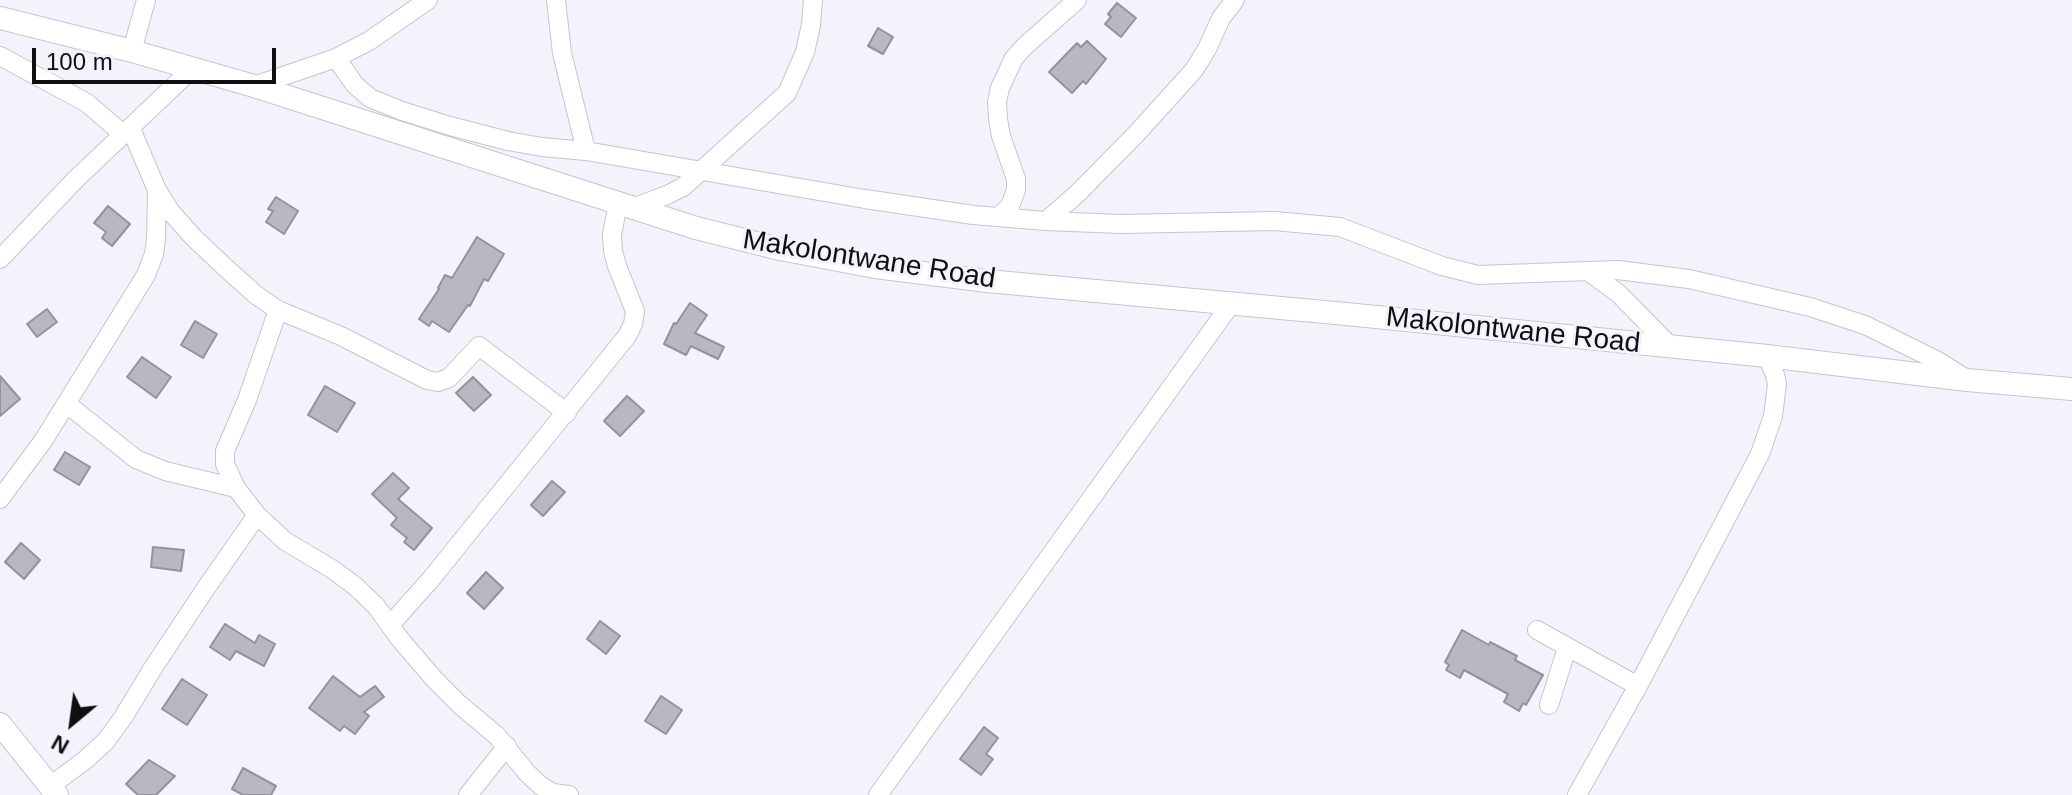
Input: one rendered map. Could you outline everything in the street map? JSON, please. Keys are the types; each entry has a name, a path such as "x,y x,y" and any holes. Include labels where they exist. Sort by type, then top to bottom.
{"main road":[{"name":"Makolontwane Road","path":"0,18 254,86 696,228 780,249 875,267 987,281 1767,356 2072,389"},
{"path":"0,724 53,790"}],"street":[{"path":"132,51 146,0"},
{"path":"254,86 336,58 379,34 428,0"},
{"path":"556,0 562,53 586,151"},
{"path":"390,625 431,579 627,336 635,311 617,266 612,235 625,205 675,191 703,170 787,93 805,52 813,0"},
{"path":"998,217 1010,206 1016,190 1016,179 998,119 1000,88 1014,58 1077,0"},
{"path":"1046,221 1138,132 1194,70 1221,18 1235,0"},
{"path":"0,56 87,103 127,132 170,211 194,238 256,295 278,310 341,336 427,380 438,382 449,378 479,346 567,413"},
{"path":"336,58 355,85 370,98 462,130 508,141 703,170 865,199 998,217 1121,224 1274,221 1340,227 1442,266 1478,275 1618,270 1689,279 1810,307 1865,325 1938,361 1967,380"},
{"path":"0,259 75,180 193,68"},
{"path":"348,116 384,104"},
{"path":"0,499 43,441 146,275 156,239 157,190"},
{"path":"1588,271 1619,294 1671,347"},
{"path":"878,795 1231,304"},
{"path":"278,310 247,400 225,451 225,464 236,488 257,515 285,541 332,569 376,606 435,680 507,746 541,786 553,793 569,795"},
{"path":"1577,795 1760,454 1773,416 1777,384 1767,356"},
{"path":"67,404 136,459 165,471 236,488"},
{"path":"53,790 106,741 257,515"},
{"path":"1537,630 1638,686"},
{"path":"1549,705 1567,648"},
{"path":"468,795 507,746"}],"building":[{"path":"1117,3 1136,18 1121,37 1105,24"},
{"path":"878,28 893,37 883,54 868,46"},
{"path":"1087,41 1106,59 1086,84 1083,81 1072,93 1049,72 1077,43 1081,47"},
{"path":"276,197 298,211 284,234 266,222 273,211 268,209"},
{"path":"108,206 130,224 112,246 102,238 106,232 94,223"},
{"path":"477,237 504,254 488,281 484,279 470,306 449,332 432,321 429,326 419,319 445,275 452,278"},
{"path":"690,303 707,315 695,333 724,347 718,359 691,346 686,355 664,344 674,323"},
{"path":"47,309 57,322 37,337 27,324"},
{"path":"195,321 217,334 203,358 181,345"},
{"path":"142,357 171,377 156,398 127,377"},
{"path":"0,376 20,399 0,416"},
{"path":"473,377 491,395 474,411 456,393"},
{"path":"325,386 355,403 337,432 308,415"},
{"path":"627,396 644,411 620,436 604,421"},
{"path":"65,452 90,467 79,485 54,470"},
{"path":"393,473 409,488 398,499 432,528 414,550 404,542 407,538 391,525 397,518 372,494"},
{"path":"552,481 565,492 543,516 531,505"},
{"path":"21,543 40,560 24,579 5,562"},
{"path":"153,547 184,550 181,571 151,567"},
{"path":"486,572 503,588 484,609 467,593"},
{"path":"600,621 620,636 606,654 587,639"},
{"path":"225,624 255,643 259,635 275,644 264,666 236,651 230,660 210,647"},
{"path":"1462,630 1517,656 1515,660 1543,675 1526,705 1523,703 1519,711 1504,702 1508,694 1464,670 1460,678 1446,670 1449,665 1445,662"},
{"path":"333,676 360,697 375,686 384,697 364,712 369,716 355,734 344,726 340,731 309,708"},
{"path":"182,679 207,695 187,725 162,709"},
{"path":"661,696 682,710 666,734 645,721"},
{"path":"984,727 998,738 986,754 993,759 981,775 960,759"},
{"path":"149,760 175,776 156,795 138,795 126,784"},
{"path":"243,768 276,786 271,795 243,795 232,789"}]}
